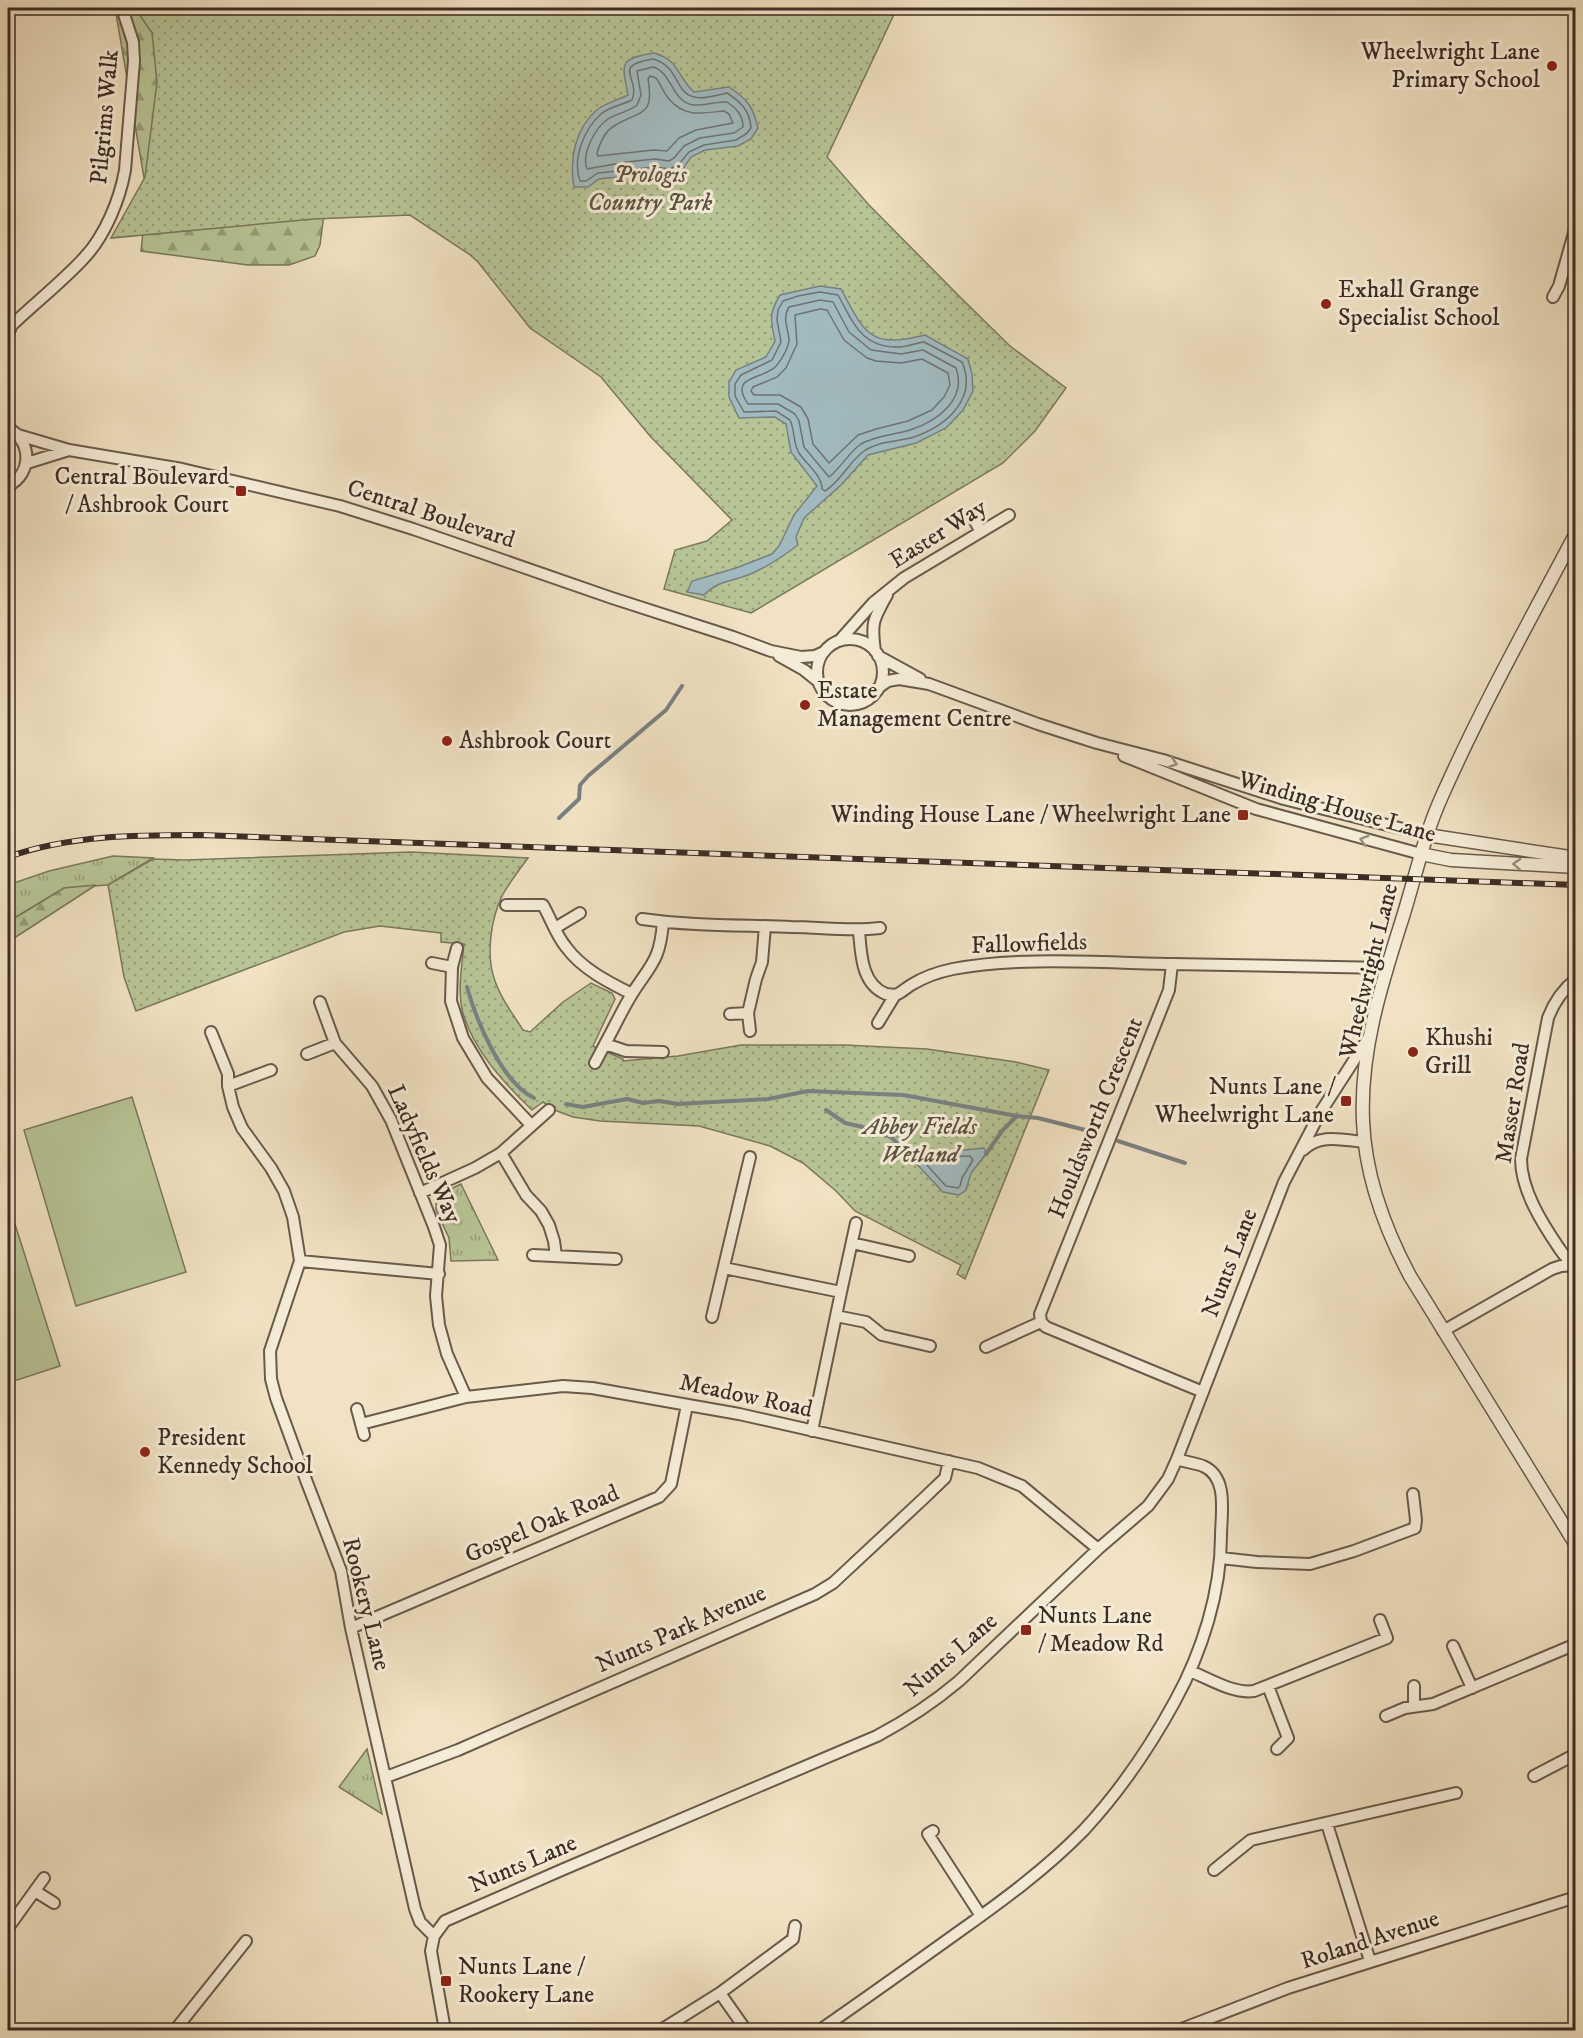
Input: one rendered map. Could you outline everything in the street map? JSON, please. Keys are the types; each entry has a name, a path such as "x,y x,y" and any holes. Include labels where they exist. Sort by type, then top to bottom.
{"street":[{"name":"Pilgrims Walk","path":"8,334 12,325 86,257 111,216 122,186 134,61 133,42 122,8"},
{"path":"1553,297 1575,226"},
{"path":"1558,286 1570,291"},
{"path":"8,416 13,431 27,450 27,463 21,476 8,486"},
{"name":"Central Boulevard","path":"13,431 69,450 182,469 340,506 771,651 801,657 815,656 824,652"},
{"name":"Central Boulevard","path":"27,463 69,450"},
{"path":"972,516 981,532"},
{"name":"Easter Way","path":"840,640 873,603 890,589 933,560 1009,516"},
{"name":"Wheelwright Lane","path":"1575,533 1442,796 1421,854 1369,1036 1364,1068 1363,1121 1370,1171 1379,1207 1396,1250 1443,1331 1575,1545"},
{"name":"Easter Way","path":"877,653 872,627 874,616 890,589"},
{"path":"840,640 857,640 869,645 877,653 882,668 878,688 863,702 841,703 829,697 819,682 817,668 824,652 840,640"},
{"name":"Central Boulevard","path":"771,651 804,670 819,682"},
{"name":"Winding House Lane","path":"877,653 929,684 1038,724 1096,743 1163,760 1284,799 1428,835 1575,858"},
{"name":"Winding House Lane","path":"878,688 888,681 899,679 929,684"},
{"name":"Winding House Lane","path":"1096,743 1256,809 1421,854 1451,860 1575,867"},
{"path":"506,905 543,906 567,949 587,968 632,994"},
{"path":"555,928 580,913"},
{"path":"642,919 663,922 859,931 880,928"},
{"path":"595,1064 632,994 649,971 658,953 663,922"},
{"path":"750,1031 748,1013 762,962 765,926"},
{"path":"859,931 861,957 867,976 881,990 895,995 878,1023"},
{"path":"457,948 452,967 451,1000 463,1038 487,1078 531,1125"},
{"path":"432,963 452,967"},
{"name":"Fallowfields","path":"895,995 934,974 971,966 1008,963 1172,964"},
{"path":"1172,964 1387,968"},
{"name":"Houldsworth Crescent","path":"1041,1322 1040,1314 1169,990 1172,964"},
{"name":"Masser Road","path":"1574,1267 1559,1248 1525,1190 1521,1175 1521,1159 1548,1018 1558,998 1575,979"},
{"name":"Ladyfields Way","path":"320,1002 335,1043 372,1086 391,1120 440,1245 436,1296 439,1325 447,1354 466,1397"},
{"path":"730,1014 748,1013"},
{"name":"Rookery Lane","path":"211,1032 228,1074 233,1107 242,1128 271,1168 284,1191 293,1217 300,1261 270,1351 271,1379 276,1398 341,1571 351,1628 415,1909 420,1922 434,1936"},
{"name":"Nunts Lane","path":"434,1936 445,1921 453,1916 877,1736 907,1720 942,1696 1156,1497 1177,1459 1284,1182 1320,1113 1369,1036"},
{"path":"308,1054 335,1043"},
{"path":"605,1044 627,1051 663,1052"},
{"path":"228,1086 271,1070"},
{"path":"420,1193 475,1168 501,1153 547,1111"},
{"name":"Nunts Lane","path":"1295,1161 1308,1145 1319,1140 1332,1138 1365,1142"},
{"path":"501,1153 526,1195 541,1211 549,1225 556,1256"},
{"path":"712,1317 750,1157"},
{"path":"812,1431 856,1223"},
{"path":"852,1243 909,1256"},
{"path":"533,1255 616,1259"},
{"path":"300,1261 439,1274"},
{"path":"1443,1331 1552,1269 1574,1267"},
{"path":"724,1268 842,1292"},
{"path":"837,1316 866,1322 882,1335 930,1346"},
{"path":"986,1347 1041,1322 1046,1327 1203,1392"},
{"name":"Meadow Road","path":"361,1424 466,1397 563,1386 591,1388 739,1414 978,1468 1022,1486 1098,1549"},
{"name":"Gospel Oak Road","path":"351,1628 659,1497 671,1484 687,1405"},
{"path":"357,1409 364,1436"},
{"path":"820,2031 981,1916 1041,1869 1083,1831 1113,1796 1149,1746 1190,1671 1205,1631 1221,1558 1221,1496 1218,1479 1204,1466 1177,1459"},
{"name":"Nunts Park Avenue","path":"386,1777 458,1750 815,1594 833,1583 945,1478 949,1461"},
{"path":"1221,1558 1310,1564 1354,1551 1415,1528 1413,1494"},
{"path":"1190,1671 1246,1693 1387,1638 1380,1620"},
{"path":"1386,1716 1414,1706 1433,1704 1575,1644"},
{"path":"1453,1646 1472,1688"},
{"path":"1268,1686 1288,1738 1277,1749"},
{"path":"1414,1686 1414,1706"},
{"path":"1534,1776 1575,1754"},
{"path":"1214,1870 1251,1840 1455,1793"},
{"path":"1328,1824 1370,1961"},
{"path":"928,1833 981,1916"},
{"path":"8,1928 44,1878"},
{"path":"35,1891 54,1904"},
{"name":"Roland Avenue","path":"1179,2031 1263,1996 1575,1897"},
{"path":"662,2031 720,1993 792,1938 795,1926"},
{"path":"434,1936 432,1958 445,2031"},
{"path":"175,2031 246,1941"},
{"path":"720,1993 746,2031"}],"green space":[{"path":"115,8 260,8 324,214 320,245 315,256 289,265 248,265 141,251 147,195"},
{"name":"Prologis Country Park","path":"135,8 897,8 827,157 869,205 1010,346 1066,388 1035,431 1003,463 751,613 664,589 675,550 707,541 732,520 650,436 601,377 530,328 478,262 410,215 314,219 111,238 145,177 157,82 152,33"},
{"name":"Abbey Fields Wetland","path":"411,852 528,858 511,881 498,905 490,948 492,969 497,985 523,1030 530,1032 563,1002 591,983 612,993 615,999 593,1046 623,1061 678,1056 741,1045 845,1045 927,1049 1016,1062 1049,1070 965,1279 957,1274 961,1265 855,1211 836,1191 803,1163 770,1146 699,1126 600,1121 573,1117 543,1102 532,1110 491,1066 474,1040 463,1013 460,996 464,944 441,942 441,933 380,926 344,932 136,1011 124,977 108,885 153,859 185,860"},
{"path":"113,856 153,858 108,885 64,888 8,922 8,885 49,871"},
{"path":"96,885 8,942 8,922 64,888"},
{"path":"132,1097 186,1272 76,1306 24,1130"},
{"path":"461,1184 498,1260 451,1261 449,1238 436,1210 436,1196"},
{"path":"8,1202 60,1366 8,1383"},
{"path":"367,1749 382,1814 339,1787"}],"water":[{"path":"654,53 669,60 694,92 729,87 735,91 745,99 754,114 758,128 751,139 738,146 705,150 691,157 683,169 671,175 656,173 599,179 588,187 574,187 573,155 584,125 598,109 628,95 624,69 628,60"},
{"path":"820,286 841,289 857,317 871,334 892,340 925,335 968,359 973,391 963,410 946,428 916,443 868,455 841,485 804,518 796,537 798,545 786,554 755,572 720,584 704,595 687,592 692,581 772,554 779,546 794,515 817,486 791,452 786,424 775,417 739,418 729,397 729,382 736,370 766,357 775,341 771,318 780,295"},
{"path":"984,1148 986,1154 971,1173 966,1190 959,1195 943,1192 911,1155 913,1152 927,1154"}],"waterway":[{"path":"559,818 579,799 580,785 588,776 666,710 682,686"},
{"path":"467,987 484,1033 501,1065 511,1079 534,1098"},
{"path":"566,1104 583,1107 627,1099 643,1103 659,1101 678,1104 768,1099 808,1091 903,1095 1038,1118 1093,1132"},
{"path":"826,1110 845,1123 876,1130 892,1138 912,1153"},
{"path":"986,1154 1002,1131 1017,1116"},
{"path":"1118,1141 1185,1163"}],"railway":[{"path":"8,857 79,840 128,836 201,835 1576,885"}],"place":[{"name":"Wheelwright Lane Primary School","path":"1552,66"},
{"name":"Exhall Grange Specialist School","path":"1326,304"},
{"name":"Central Boulevard / Ashbrook Court","path":"241,491"},
{"name":"Estate Management Centre","path":"805,705"},
{"name":"Ashbrook Court","path":"447,741"},
{"name":"Winding House Lane / Wheelwright Lane","path":"1243,815"},
{"name":"Khushi Grill","path":"1413,1052"},
{"name":"Nunts Lane / Wheelwright Lane","path":"1346,1101"},
{"name":"President Kennedy School","path":"145,1452"},
{"name":"Nunts Lane / Meadow Rd","path":"1026,1630"},
{"name":"Nunts Lane / Rookery Lane","path":"446,1981"}]}
